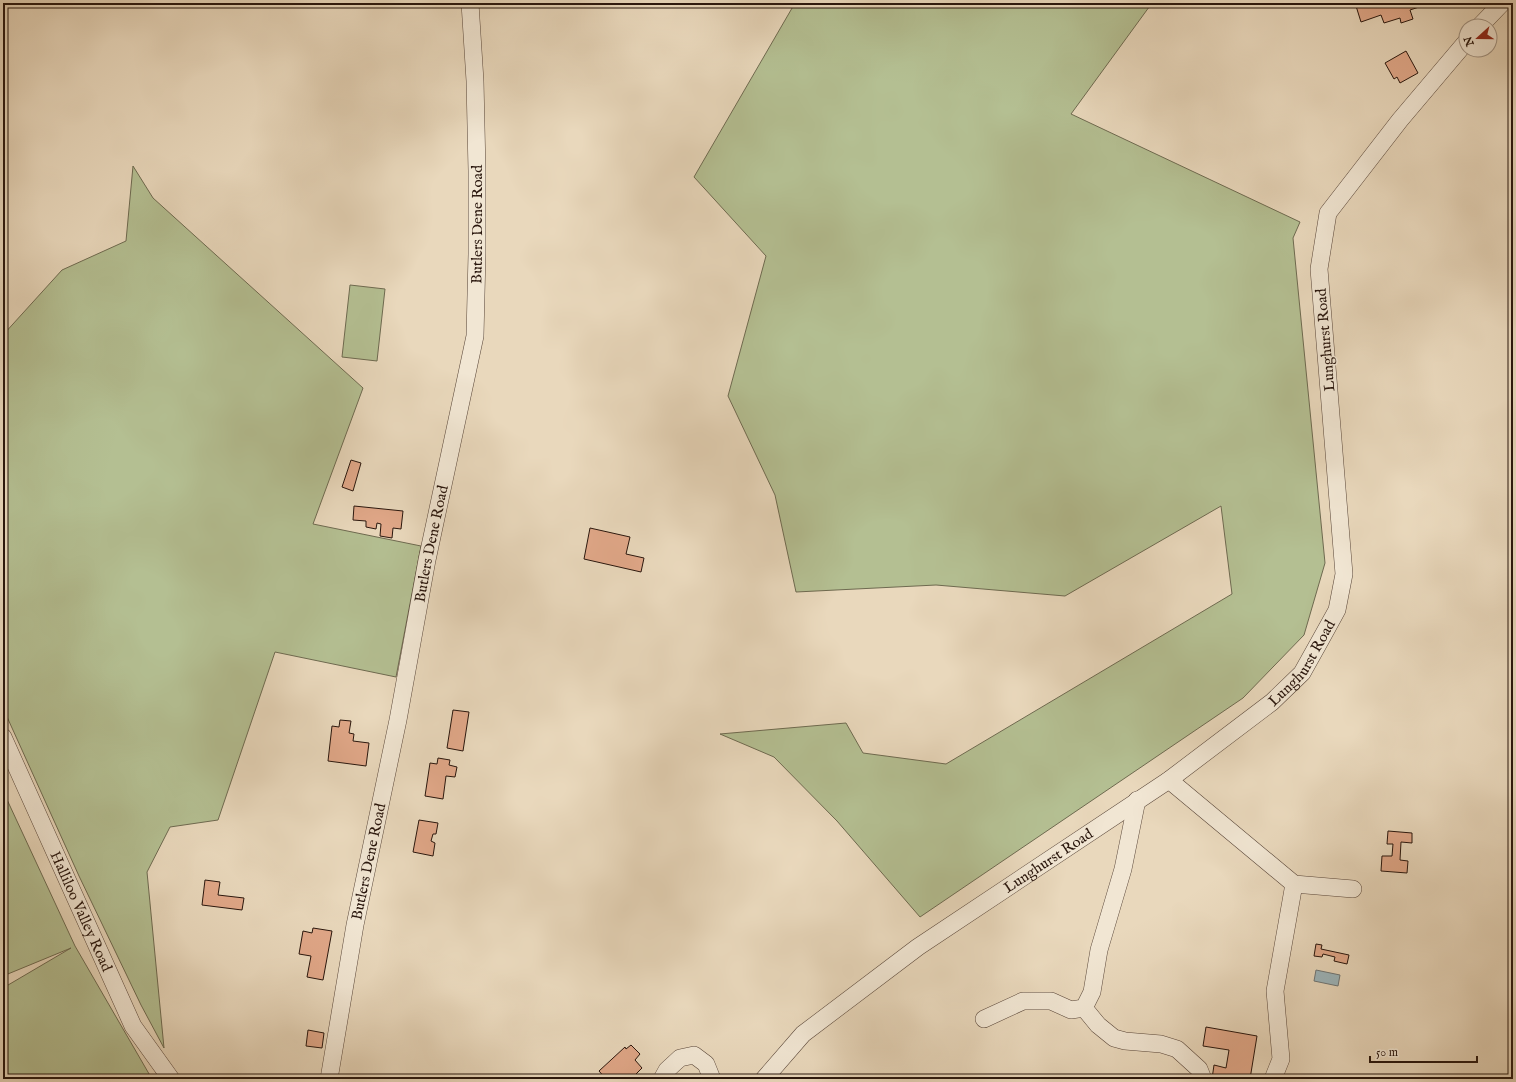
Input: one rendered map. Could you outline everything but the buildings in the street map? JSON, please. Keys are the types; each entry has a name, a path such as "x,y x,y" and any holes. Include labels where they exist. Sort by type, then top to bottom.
{"street":[{"name":"Butlers Dene Road","path":"329,1079 355,925 398,720 427,560 475,336 477,254 475,81 470,3"},
{"path":"1488,18 1502,3"},
{"name":"Lunghurst Road","path":"764,1079 803,1034 918,947 1169,780 1272,702 1302,673 1337,610 1344,574 1320,269 1328,213 1400,120 1458,51"},
{"name":"Halliloo Valley Road","path":"3,738 133,1026 171,1079"},
{"path":"1169,780 1294,884 1353,889"},
{"path":"1084,1008 1092,992 1099,950 1123,869 1137,800"},
{"path":"1273,1079 1282,1059 1275,991 1294,884"},
{"path":"984,1019 1022,1001 1051,1001 1071,1010 1084,1008"},
{"path":"1084,1008 1098,1025 1114,1038 1125,1041 1161,1044 1177,1049 1199,1069 1203,1079"},
{"path":"662,1079 667,1070 680,1058 694,1055 706,1064 712,1079"}],"green space":[{"path":"795,3 1152,3 1071,114 1300,222 1293,238 1325,563 1304,635 1243,698 920,917 837,821 774,757 720,734 846,723 863,753 946,764 1232,594 1221,506 1065,596 936,585 796,592 775,495 728,396 766,256 694,177"},
{"path":"133,166 153,198 363,388 313,524 421,546 396,677 275,652 218,820 170,827 147,872 164,1048 141,1005 79,876 3,708 3,335 62,270 126,241"},
{"path":"350,285 385,289 377,361 342,357"},
{"path":"3,791 75,946 152,1079 3,1079 3,988 71,948 3,976"}],"water":[{"path":"1316,970 1340,975 1338,986 1314,981"}]}
